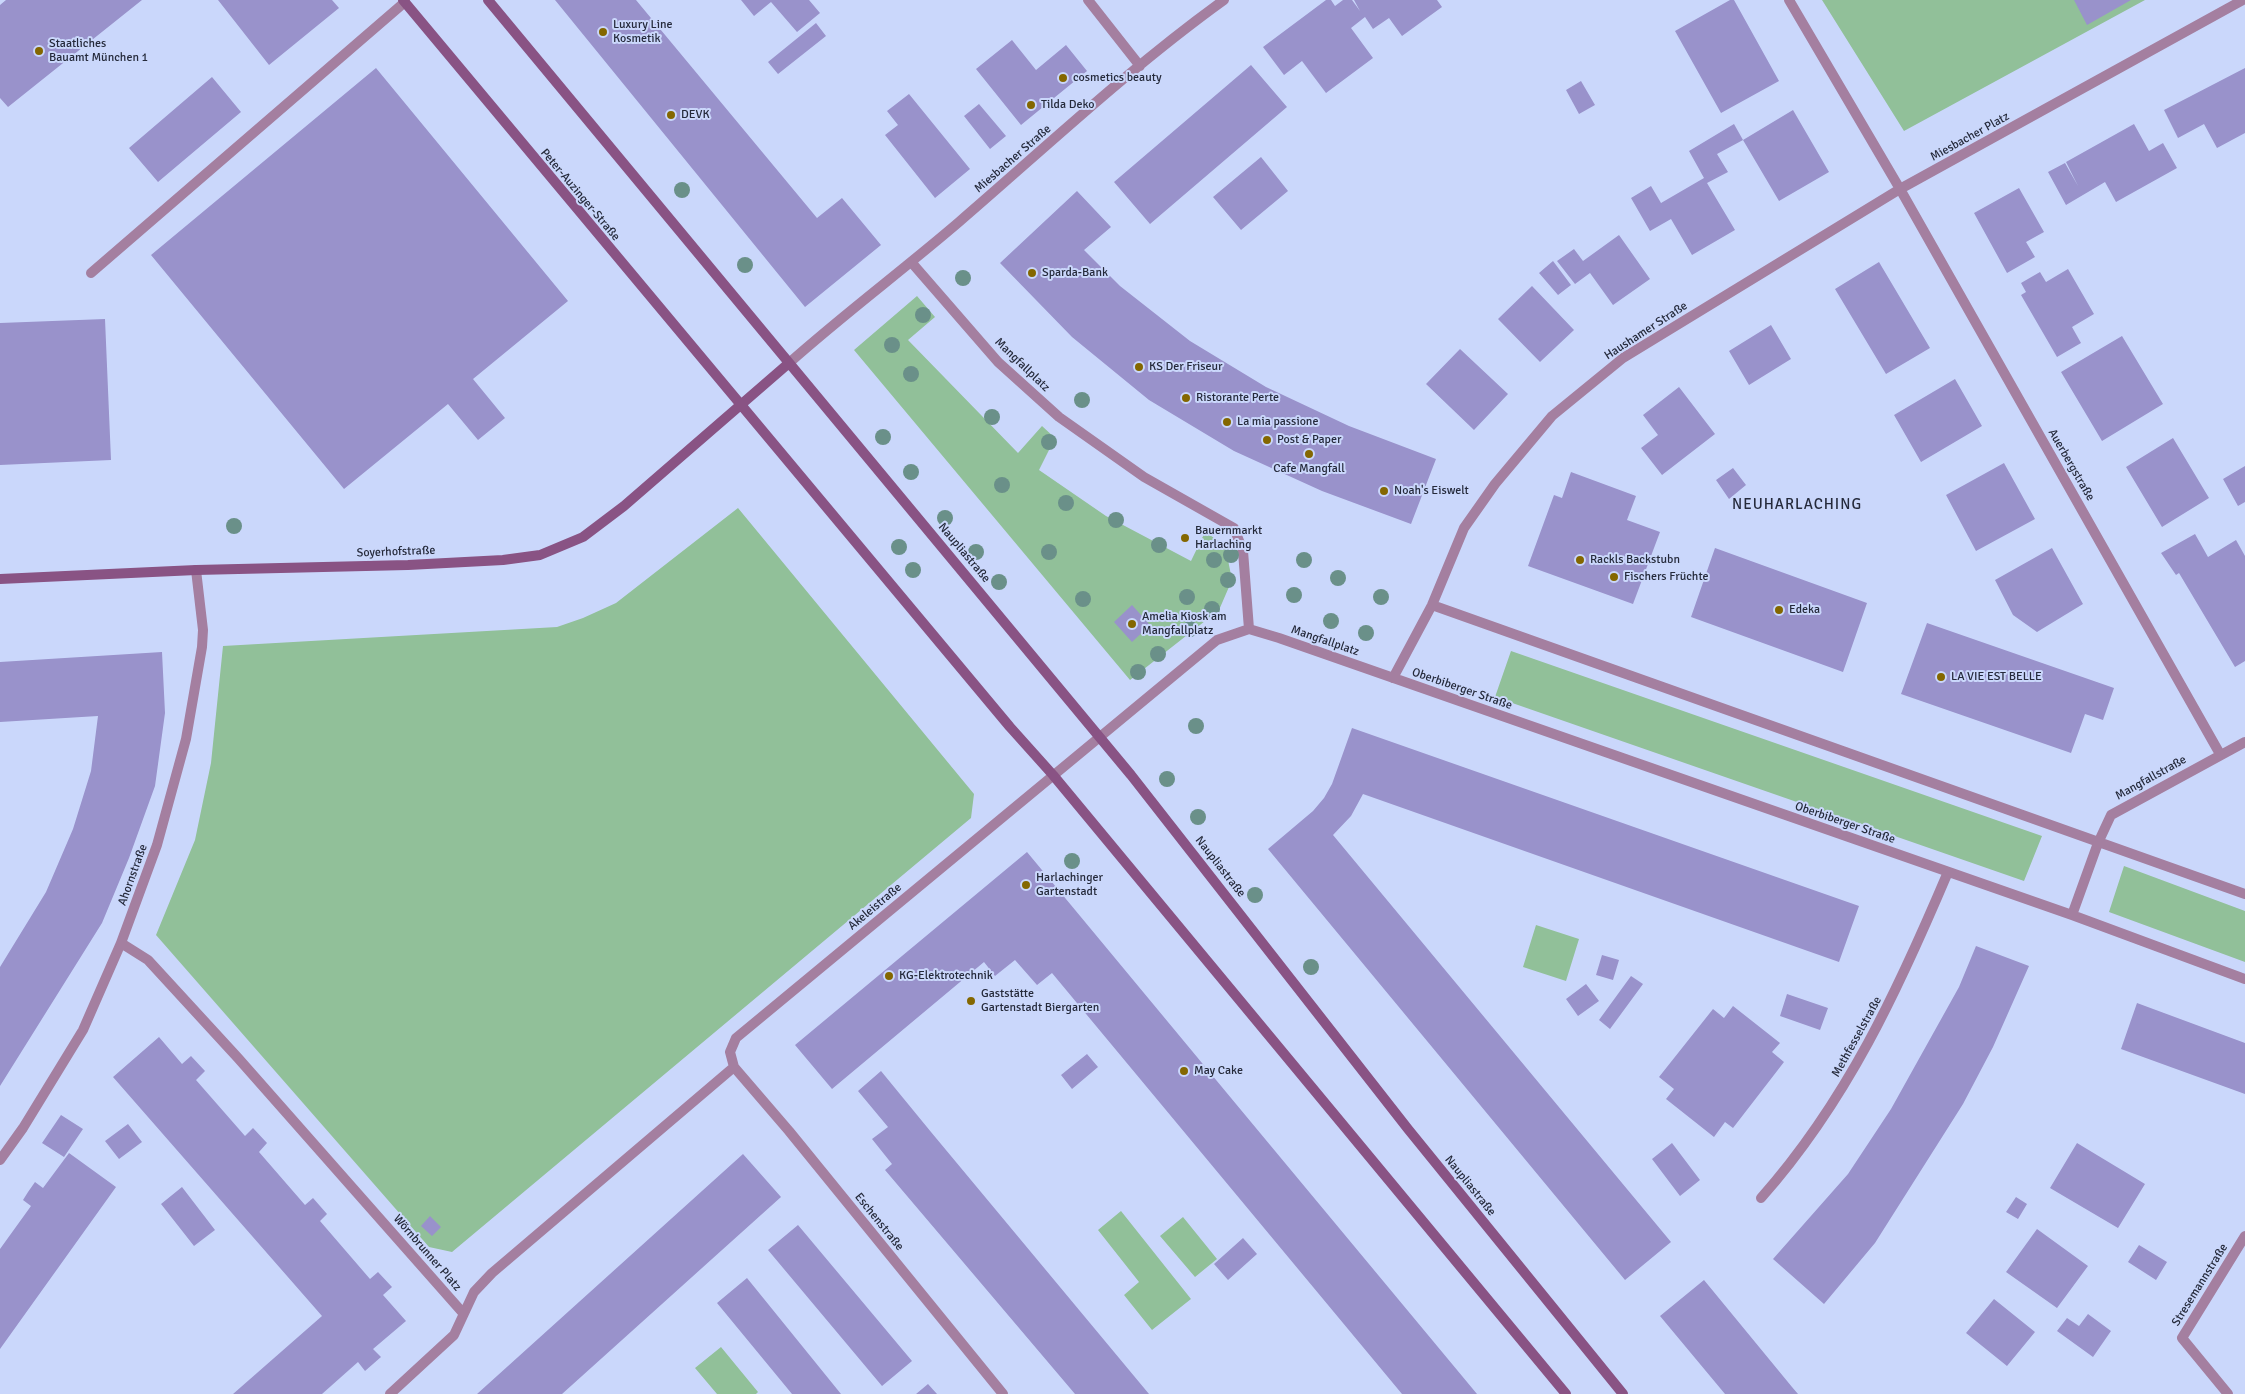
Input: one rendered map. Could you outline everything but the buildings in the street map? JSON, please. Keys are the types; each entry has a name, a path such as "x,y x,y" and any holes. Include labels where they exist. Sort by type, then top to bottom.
{"street":[{"path":"488,0 789,362"},
{"path":"1088,0 1140,66"},
{"name":"Miesbacher Straße","path":"912,263 1140,66 1224,0"},
{"path":"1790,0 1900,189"},
{"name":"Miesbacher Platz","path":"1900,189 2243,0"},
{"path":"92,273 404,1"},
{"name":"Peter-Auzinger-Straße","path":"404,1 740,405"},
{"name":"Haushamer Straße","path":"1432,605 1464,528 1495,484 1552,416 1624,358 1900,189"},
{"name":"Auerbergstraße","path":"1900,189 2220,754"},
{"path":"912,263 820,335 740,405 1010,727 1053,775 1566,1394"},
{"name":"Mangfallplatz","path":"912,263 998,362 1059,417 1144,478 1234,528 1243,551 1249,630 1393,678"},
{"name":"Naupliastraße","path":"789,362 1100,737 1271,951 1408,1129 1623,1394"},
{"name":"Soyerhofstraße","path":"0,579 196,570 416,564 503,560 540,555 583,537 624,506 740,405"},
{"name":"Ahornstraße","path":"0,1160 23,1128 83,1030 121,944 157,845 186,739 202,639 196,570"},
{"path":"1432,605 2245,894"},
{"name":"Oberbiberger Straße","path":"1432,605 1393,678 2072,914 2245,979"},
{"path":"1053,775 1217,640 1249,630"},
{"name":"Mangfallstraße","path":"2072,914 2098,843 2111,815 2245,742"},
{"name":"Akeleistraße","path":"734,1067 730,1052 736,1038 1053,775"},
{"name":"Methfesselstraße","path":"1761,1198 1783,1173 1830,1108 1864,1054 1904,975 1948,872"},
{"name":"Wörnbrunner Platz","path":"121,944 148,960 463,1313 474,1292 492,1273 734,1067"},
{"name":"Eschenstraße","path":"734,1067 789,1131 1003,1394"},
{"name":"Stresemannstraße","path":"2228,1394 2182,1338 2245,1236"},
{"path":"390,1394 454,1335 463,1313"}],"green space":[{"path":"1822,0 2145,0 1904,131"},
{"path":"917,296 935,317 908,340 1018,453 1042,426 1055,438 1039,470 1106,516 1191,561 1205,532 1225,545 1232,580 1219,610 1130,680 854,350"},
{"path":"738,508 974,794 971,818 452,1252 429,1247 156,935 195,840 211,763 223,646 557,627 616,603"},
{"path":"1511,651 2042,836 2024,881 1495,697"},
{"path":"2124,866 2245,911 2245,962 2109,912"},
{"path":"1536,925 1579,939 1566,981 1523,967"},
{"path":"1121,1211 1191,1299 1152,1330 1124,1295 1139,1282 1098,1230"},
{"path":"1183,1217 1217,1259 1195,1277 1160,1236"},
{"path":"721,1347 758,1392 756,1394 717,1394 695,1368"}],"place":[{"name":"Luxury Line Kosmetik","path":"603,32"},
{"name":"Staatliches Bauamt München 1","path":"39,51"},
{"name":"cosmetics beauty","path":"1063,78"},
{"name":"Tilda Deko","path":"1031,105"},
{"name":"DEVK","path":"671,115"},
{"name":"Sparda-Bank","path":"1032,273"},
{"name":"KS Der Friseur","path":"1139,367"},
{"name":"Ristorante Perte","path":"1186,398"},
{"name":"La mia passione","path":"1227,422"},
{"name":"Post & Paper","path":"1267,440"},
{"name":"Cafe Mangfall","path":"1309,454"},
{"name":"Noah's Eiswelt","path":"1384,491"},
{"name":"Bauernmarkt Harlaching","path":"1185,538"},
{"name":"Rackls Backstubn","path":"1580,560"},
{"name":"Fischers Früchte","path":"1614,577"},
{"name":"Edeka","path":"1779,610"},
{"name":"Amelia Kiosk am Mangfallplatz","path":"1132,624"},
{"name":"LA VIE EST BELLE","path":"1941,677"},
{"name":"Harlachinger Gartenstadt","path":"1026,885"},
{"name":"KG-Elektrotechnik","path":"889,976"},
{"name":"Gaststätte Gartenstadt Biergarten","path":"971,1001"},
{"name":"May Cake","path":"1184,1071"}],"district":[{"name":"NEUHARLACHING","path":"1797,505"}]}
